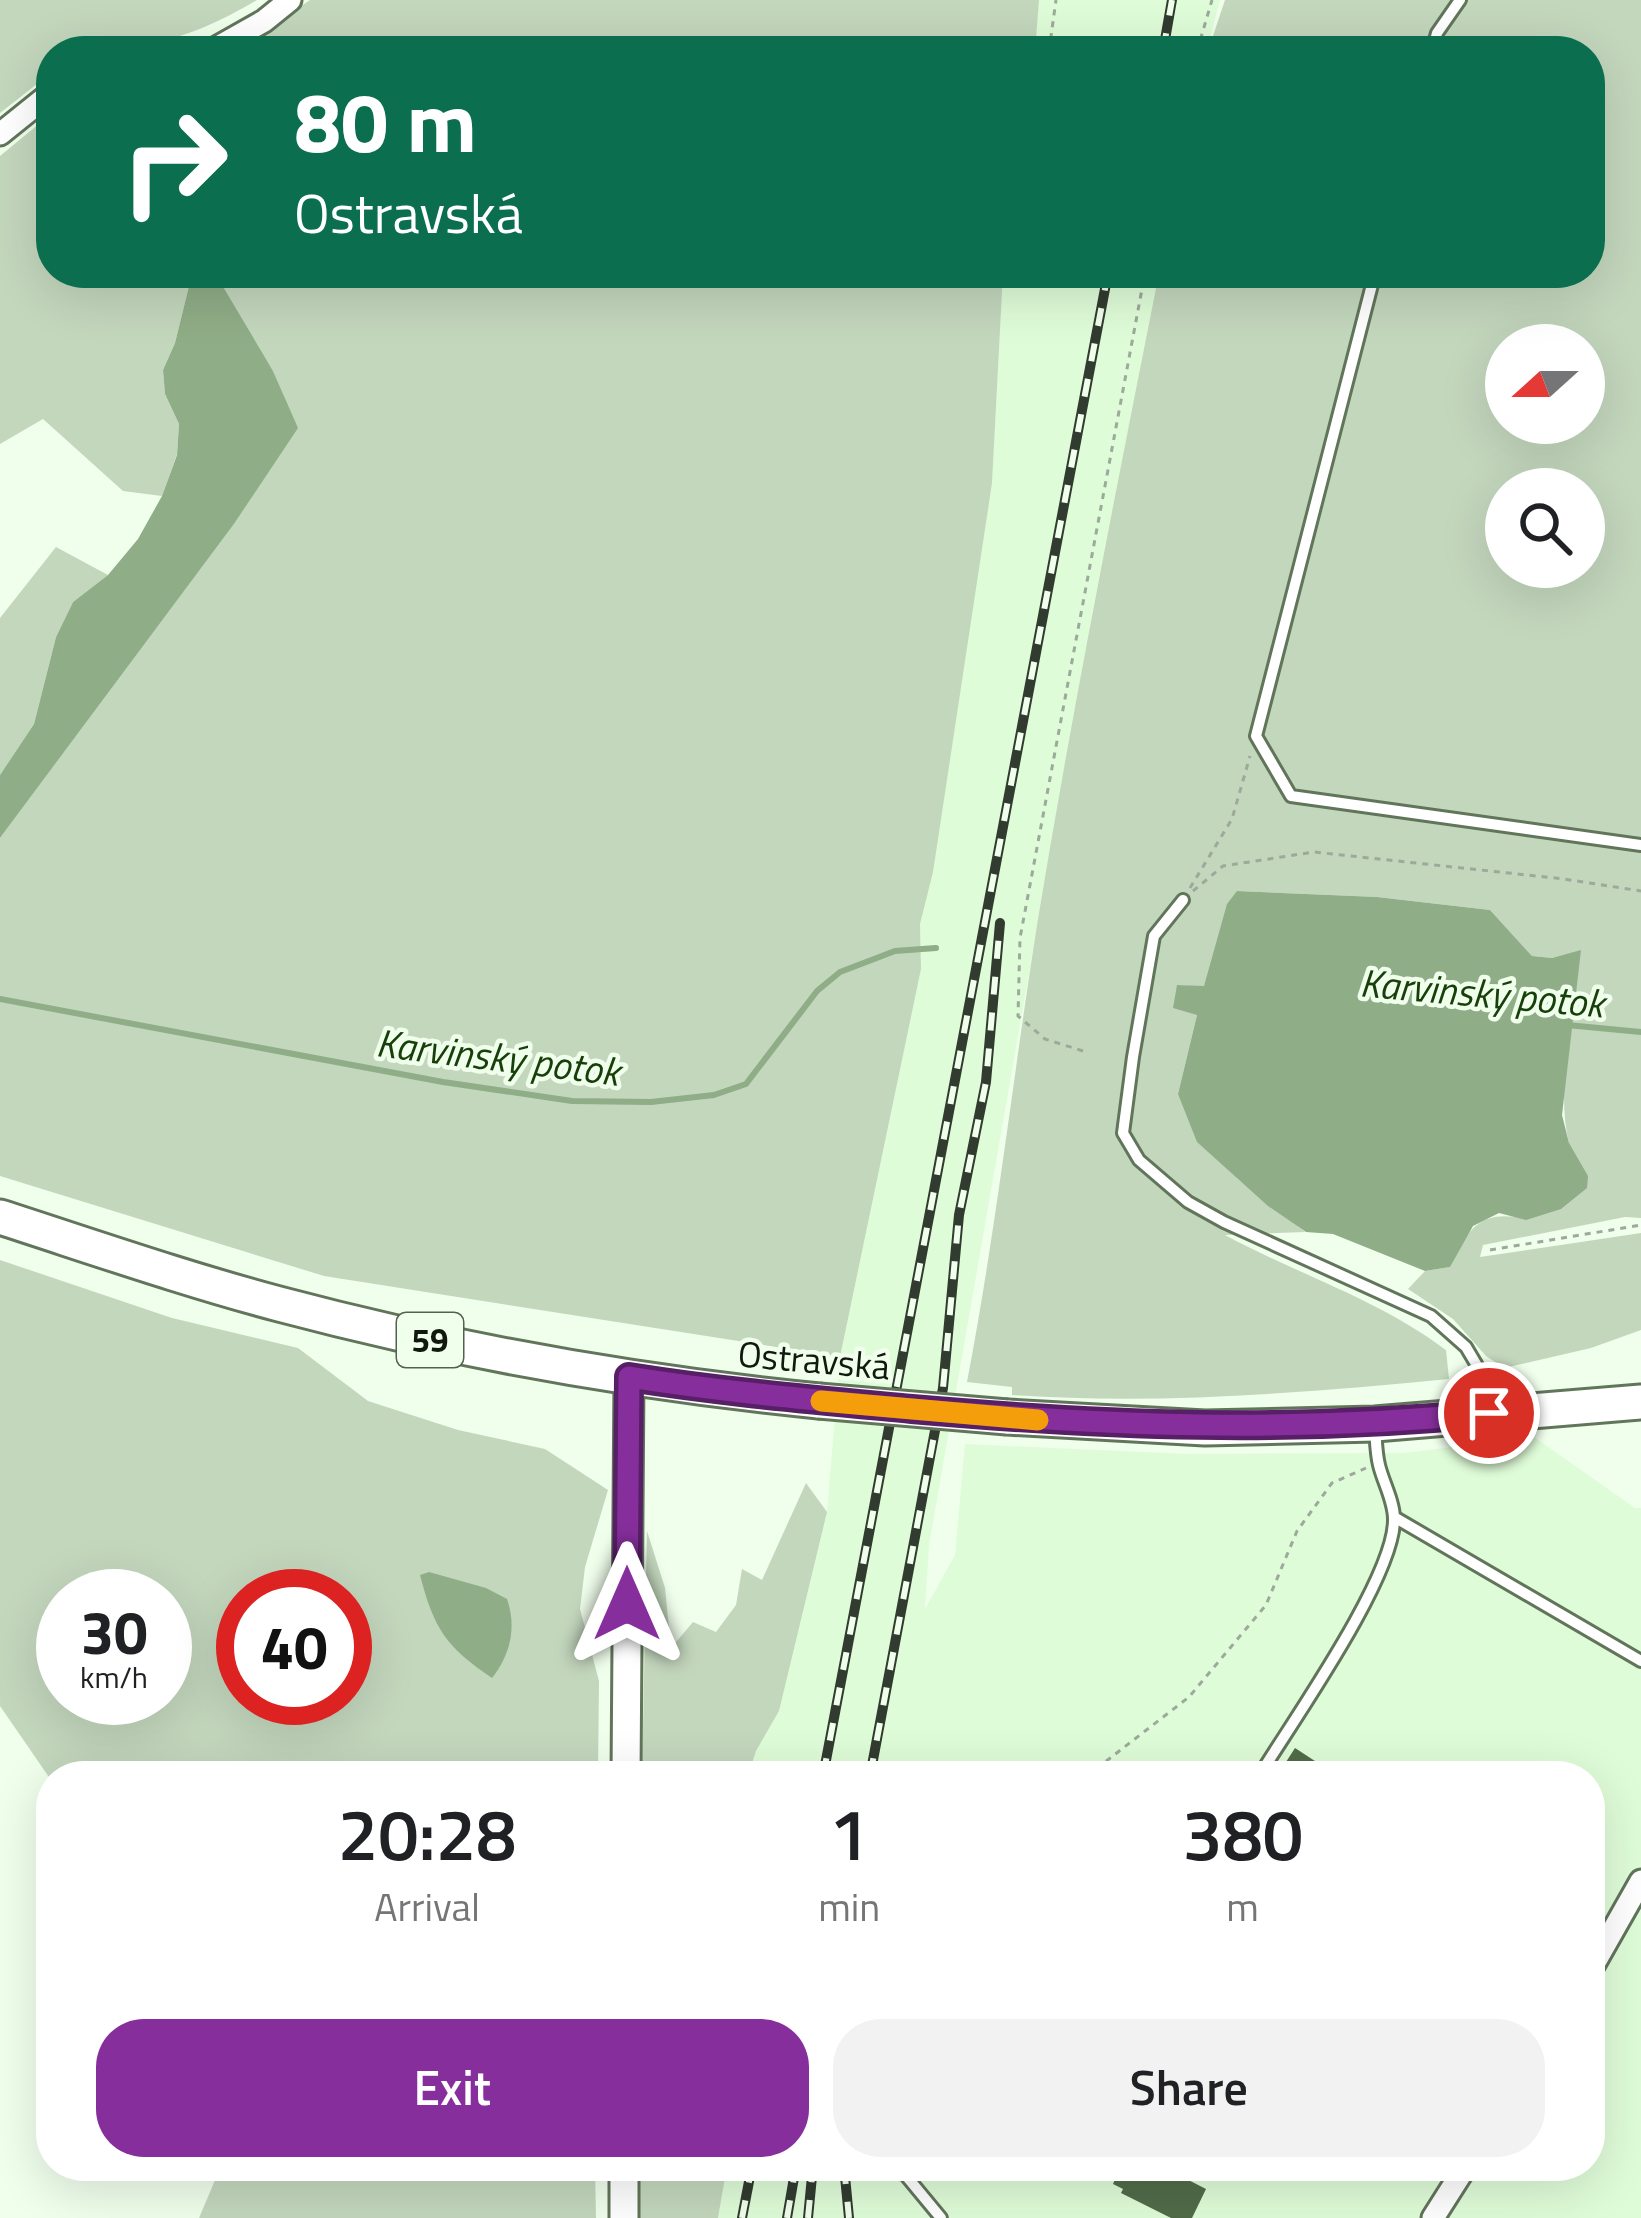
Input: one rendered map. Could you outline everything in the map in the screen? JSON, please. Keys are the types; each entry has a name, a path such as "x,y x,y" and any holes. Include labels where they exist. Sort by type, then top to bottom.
{"main road":[{"name":"Ostravská","path":"0,1217 280,1304 425,1339 629,1377 819,1401 1184,1427 1375,1424 1641,1402"}],"street":[{"path":"238,36 290,0"},
{"path":"0,134 36,105"},
{"path":"626,1761 629,1377"},
{"path":"1605,1946 1639,1890"},
{"path":"623,2218 624,2181"},
{"path":"1433,2218 1456,2181"}],"lane":[{"path":"1436,36 1460,0"},
{"path":"1371,288 1256,736 1291,796 1641,845"},
{"path":"1183,900 1154,936 1143,997 1123,1133 1139,1160 1188,1202 1224,1222 1431,1316 1466,1347 1482,1374 1489,1413"},
{"path":"1268,1761 1377,1579 1390,1546 1394,1517 1378,1462 1375,1424"},
{"path":"1394,1517 1641,1661"},
{"path":"910,2181 941,2218"}],"path":[{"path":"1051,36 1056,0"},
{"path":"1201,36 1212,0"},
{"path":"1083,1051 1045,1040 1018,1016 1020,938 1142,288"},
{"path":"1183,900 1232,819 1256,736"},
{"path":"1183,900 1223,866 1314,852 1641,891"},
{"path":"1490,1250 1641,1225"},
{"path":"1106,1761 1189,1697 1266,1605 1297,1531 1332,1483 1378,1462"}],"shaded area":[{"path":"0,0 257,0 179,36 36,36 36,85 0,113"},
{"path":"310,0 1039,0 1036,36 258,36"},
{"path":"1038,0 1220,0 1210,36 1036,36"},
{"path":"1225,0 1641,0 1641,1218 1625,1217 1483,1245 1480,1257 1641,1233 1641,1330 1591,1348 1504,1368 1486,1356 1453,1319 1408,1289 1425,1271 1450,1267 1478,1224 1498,1217 1527,1219 1569,1143 1565,1073 1580,951 1552,958 1532,956 1490,910 1377,897 1238,891 1204,987 1178,985 1197,1015 1178,1094 1238,1179 1305,1232 1225,1235 1420,1332 1446,1350 1449,1379 1176,1398 1012,1395 1012,1387 967,1382 1051,843 1156,288 1605,288 1605,36 1213,36"},
{"path":"36,126 36,288 189,288 163,370 165,394 179,424 177,454 162,496 123,491 43,419 0,444 0,156"},
{"path":"219,288 1002,288 992,483 933,872 920,924 921,969 840,1357 324,1276 0,1176 0,838 234,524 297,428 273,371"},
{"path":"1002,288 1156,288 1091,619 929,1545 925,1609 955,1555 965,1444 1188,1454 1403,1453 1534,1437 1641,1508 1641,2218 718,2218 724,2181 1605,2181 1605,1761 753,1761 779,1711 827,1512 840,1357 921,969 920,924 992,483"},
{"path":"56,547 108,575 73,602 56,637 34,724 0,775 0,618"},
{"path":"0,1260 172,1318 298,1348 368,1401 458,1430 545,1449 608,1490 585,1567 580,1609 599,1681 598,1761 38,1761 0,1706"},
{"path":"806,1483 827,1512 779,1711 753,1761 642,1761 647,1531 665,1588 671,1648 693,1622 716,1632 736,1605 742,1569 762,1580"},
{"path":"215,2181 595,2181 596,2218 199,2218"},
{"path":"639,2181 724,2181 718,2218 638,2218"}],"water":[{"path":"189,288 224,288 273,371 298,428 234,524 0,838 0,775 34,724 56,637 73,602 108,575 138,539 162,496 177,455 179,424 165,394 163,370"},
{"path":"1237,891 1377,897 1490,910 1532,956 1552,958 1581,950 1562,1115 1569,1143 1588,1176 1587,1188 1561,1209 1526,1220 1499,1213 1473,1226 1450,1267 1425,1271 1333,1234 1306,1232 1268,1206 1197,1142 1178,1094 1197,1015 1173,1008 1177,985 1204,986 1227,904"},
{"path":"429,1572 507,1599 510,1641 492,1678 444,1635 420,1575"}],"building":[{"path":"1295,1748 1315,1761 1287,1761"},
{"path":"1190,2181 1206,2189 1192,2218 1171,2218 1121,2193 1123,2189 1113,2184"}],"waterway":[{"name":"Karvinský potok","path":"0,999 443,1082 572,1101 651,1102 714,1095 746,1084 817,991 840,972 895,951 936,948"},
{"name":"Karvinský potok","path":"1567,1025 1641,1032"}],"railway":[{"path":"1166,36 1172,0"},
{"path":"826,1761 1105,288"},
{"path":"873,1761 943,1388 959,1215 986,1082 1000,923"},
{"path":"742,2218 749,2181"},
{"path":"787,2218 793,2181"},
{"path":"808,2218 812,2181"},
{"path":"845,2181 849,2218"}],"slow traffic":[{"path":"821,1401 1038,1420"}],"route":[{"path":"627,1604 629,1377 819,1401 1142,1426 1375,1424 1489,1413"}]}
